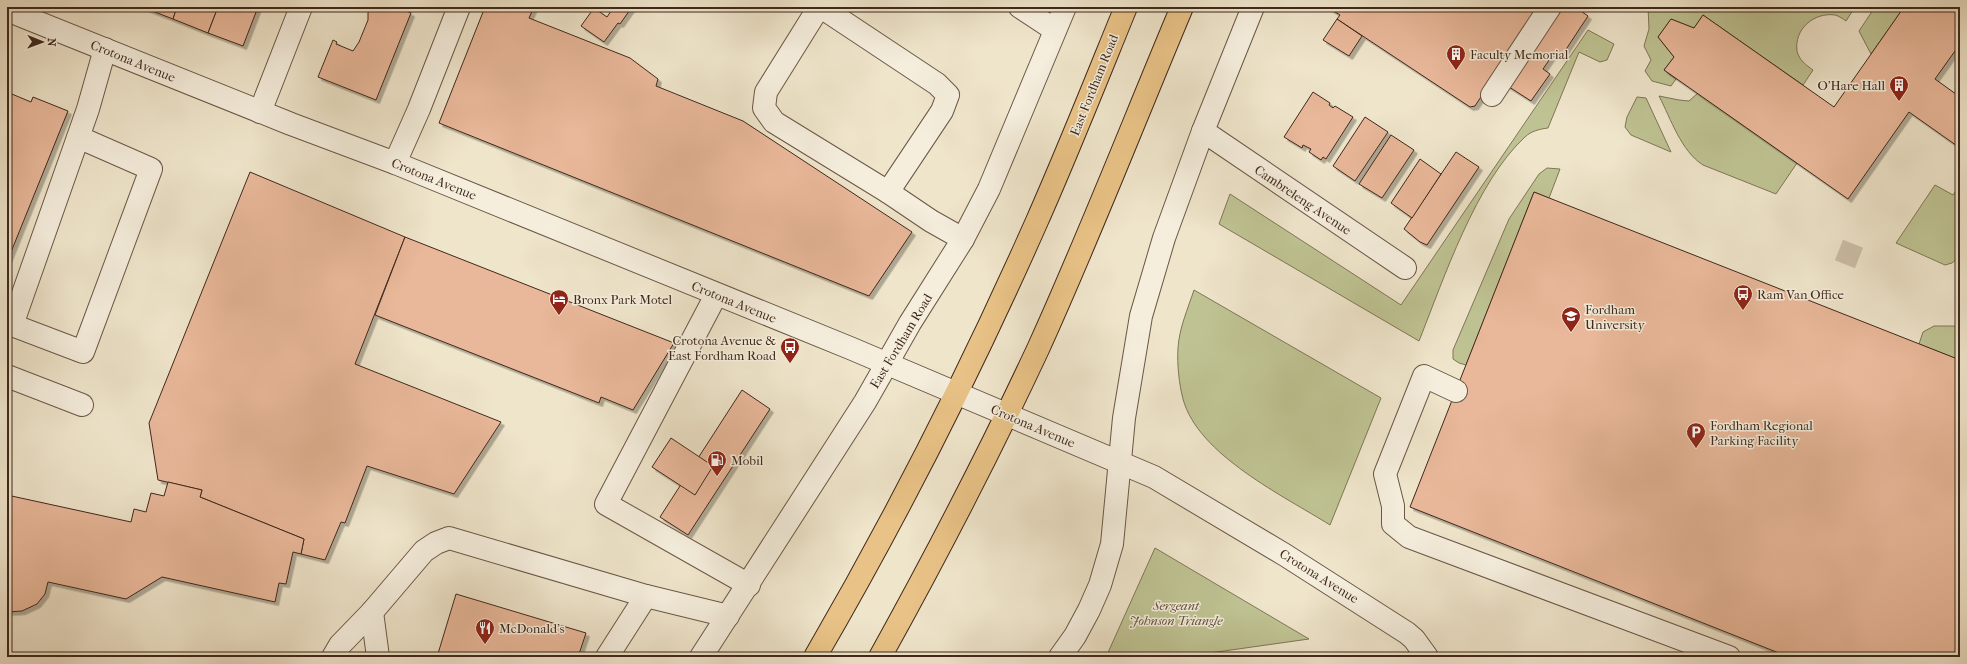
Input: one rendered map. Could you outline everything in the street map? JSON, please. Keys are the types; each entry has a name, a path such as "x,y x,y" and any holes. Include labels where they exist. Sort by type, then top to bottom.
{"main road":[{"name":"East Fordham Road","path":"815,657 917,472 1003,296 1041,212 1126,7"},
{"path":"880,657 958,513 1038,349 1077,260 1182,7"}],"street":[{"path":"260,112 300,7"},
{"path":"394,163 419,110 459,7"},
{"path":"888,192 942,111 948,96 937,84 820,7 766,92 764,108 774,122 888,192 931,221 963,238"},
{"path":"1020,7 1055,30"},
{"name":"East Fordham Road","path":"701,657 749,585 865,402 963,238 989,190 1065,7"},
{"path":"1060,657 1089,610 1100,585 1112,544 1125,411 1141,316 1164,238 1203,131 1253,7"},
{"path":"1492,95 1550,7"},
{"name":"Crotona Avenue","path":"7,10 260,112 394,163 716,295 887,363 1154,477 1351,596 1407,633 1414,639 1427,657"},
{"path":"78,137 151,169 83,352 12,324 78,137 105,49"},
{"name":"Cambreleng Avenue","path":"1203,131 1404,268"},
{"path":"716,295 606,504 749,585"},
{"path":"7,376 82,405"},
{"path":"1456,391 1424,376 1385,474 1393,506 1393,524 1410,537 1729,657"},
{"path":"333,657 340,645 372,612 424,551 436,543 449,538 646,596 728,616"},
{"path":"607,657 646,596"},
{"path":"372,612 378,657"}],"green space":[{"path":"1648,7 1855,7 1846,21 1836,15 1820,16 1813,19 1802,29 1797,43 1797,51 1801,60 1813,70 1803,85 1703,15 1694,28 1671,19 1658,37 1674,57 1664,70 1676,79 1671,86 1652,81 1645,71 1651,60 1644,46 1649,29"},
{"path":"1875,7 1904,7 1871,54 1859,31"},
{"path":"1588,30 1614,44 1607,60 1600,62 1579,52 1548,128 1530,133 1525,137 1507,156 1491,179 1463,232 1419,341 1219,224 1230,194 1401,305"},
{"path":"1698,93 1797,163 1776,194 1703,165 1689,152 1677,134 1659,96 1689,101"},
{"path":"1637,97 1646,98 1671,152 1631,135 1625,127 1627,117"},
{"path":"1547,168 1560,169 1549,198 1534,192 1466,365 1459,363 1453,359 1453,350 1509,219 1539,174"},
{"path":"1935,185 1953,195 1960,185 1960,256 1952,263 1945,265 1896,243"},
{"path":"1194,290 1381,398 1330,525 1267,487 1224,456 1206,438 1192,419 1183,399 1179,374 1178,354 1182,326"},
{"path":"1934,326 1954,326 1960,329 1960,360 1919,344 1923,332"},
{"name":"Sergeant Johnson Triangle","path":"1155,548 1309,639 1181,657 1106,657"}],"building":[{"path":"142,7 177,7 173,19"},
{"path":"177,7 218,7 208,33 173,19"},
{"path":"218,7 258,7 243,46 208,33"},
{"path":"370,7 397,7 411,13 376,100 318,77 333,40 337,42 336,44 353,51 359,42 368,20"},
{"path":"485,7 534,7 529,18 630,58 658,79 656,86 743,121 912,232 869,296 439,123"},
{"path":"621,7 632,7 620,24 618,23 604,42 581,26 594,8 607,17 613,8 618,12"},
{"name":"Faculty Memorial","path":"1327,7 1540,7 1475,106 1470,107 1337,19 1340,15"},
{"path":"1557,7 1561,10 1564,7 1575,7 1588,16 1561,57 1554,53 1543,69 1550,74 1531,101 1506,85"},
{"name":"O'Hare Hall","path":"1904,7 1960,7 1960,44 1935,79 1960,97 1960,148 1909,112 1848,199 1664,70 1674,57 1658,37 1671,19 1694,28 1703,15 1834,107"},
{"path":"1337,19 1362,36 1349,56 1323,40"},
{"path":"7,92 31,102 33,97 68,111 7,262"},
{"path":"1313,92 1330,103 1329,105 1333,108 1335,106 1353,117 1326,159 1323,157 1321,160 1309,152 1311,149 1303,145 1302,148 1284,137"},
{"path":"1365,117 1388,132 1355,181 1333,166"},
{"path":"1391,135 1414,150 1382,198 1359,184"},
{"path":"1456,152 1479,167 1427,245 1420,242 1404,229"},
{"path":"1420,159 1441,174 1412,218 1391,203"},
{"path":"250,172 405,237 355,364 501,422 454,494 367,466 345,523 341,522 325,560 301,554 304,539 200,497 202,490 158,480 149,423"},
{"name":"Fordham Regional Parking Facility","path":"1534,192 1960,360 1960,657 1789,657 1410,507"},
{"path":"405,237 674,343 633,410 601,397 599,403 375,315"},
{"path":"742,390 770,409 688,535 660,517"},
{"path":"671,438 713,466 695,495 652,467"},
{"path":"168,482 202,490 200,497 304,539 301,554 293,552 286,584 279,583 275,602 162,577 126,599 48,582 45,594 37,604 22,611 7,612 7,495 131,522 134,509 146,512 151,493 164,496"},
{"path":"456,594 586,633 578,657 437,657"}],"tunnel":[{"path":"1839,250 1859,258"}],"place":[{"name":"Faculty Memorial","path":"1456,71"},
{"name":"O'Hare Hall","path":"1899,102"},
{"name":"Ram Van Office","path":"1743,311"},
{"name":"Bronx Park Motel","path":"559,316"},
{"name":"Fordham University","path":"1571,333"},
{"name":"Crotona Avenue & East Fordham Road","path":"790,364"},
{"name":"Fordham Regional Parking Facility","path":"1696,449"},
{"name":"Mobil","path":"717,477"},
{"name":"McDonald's","path":"485,645"}]}
